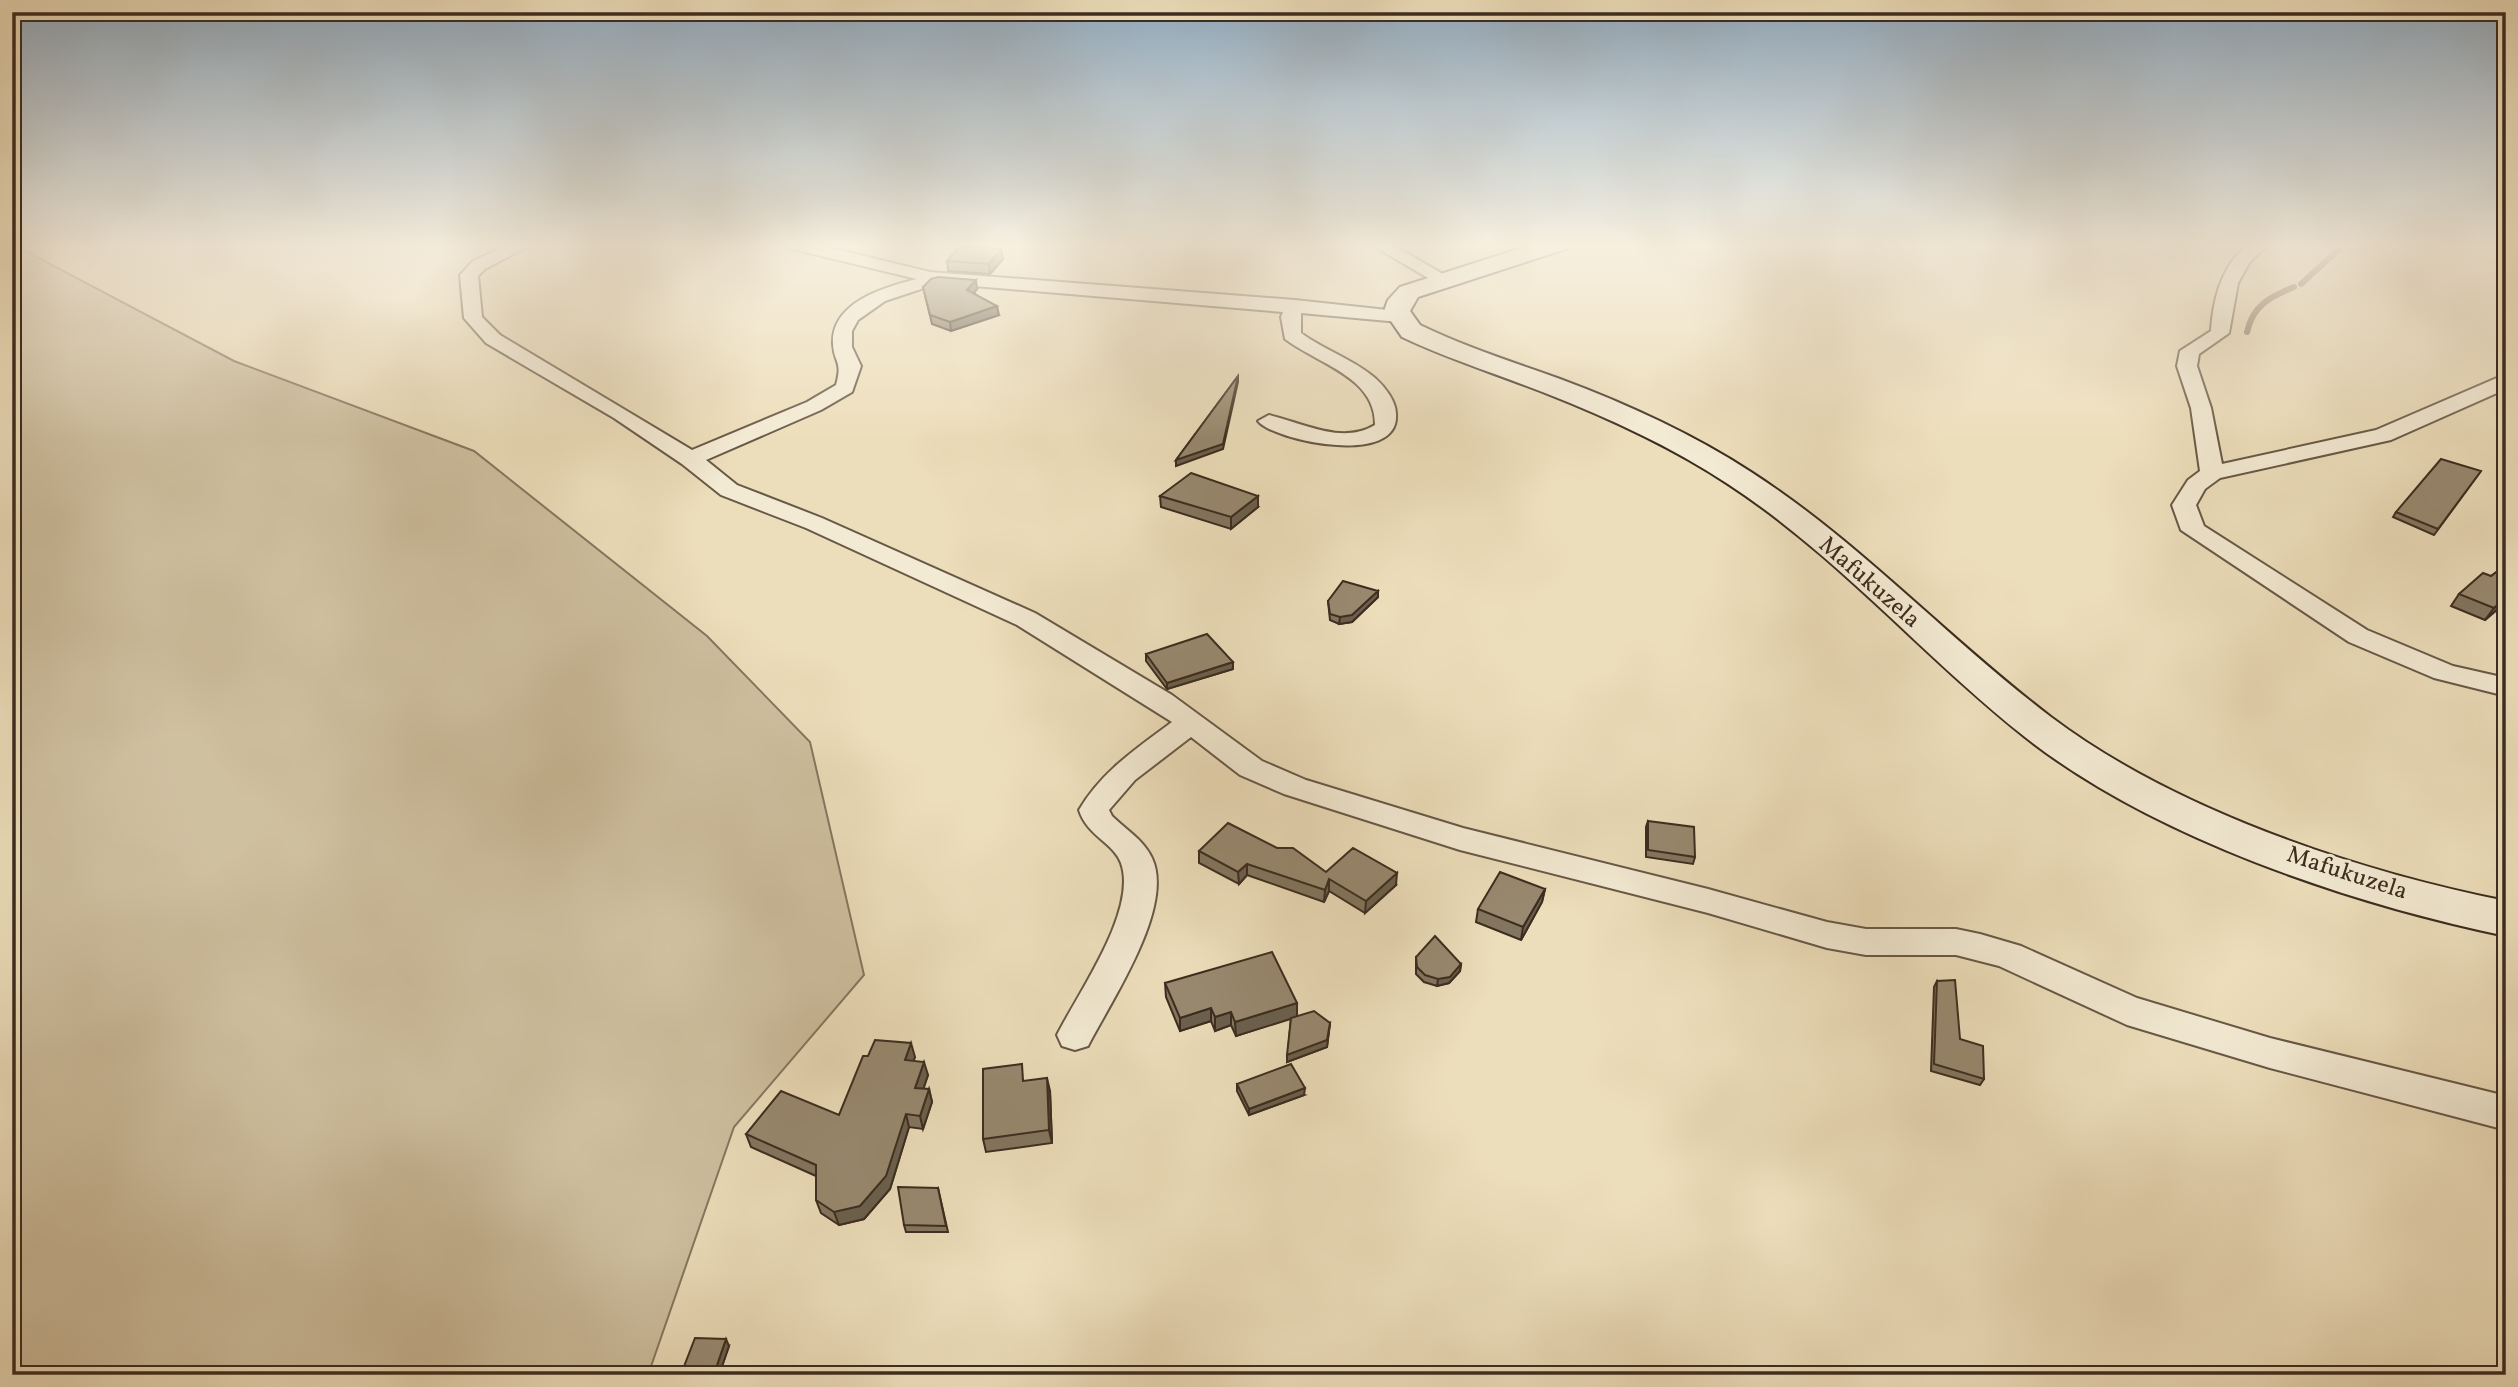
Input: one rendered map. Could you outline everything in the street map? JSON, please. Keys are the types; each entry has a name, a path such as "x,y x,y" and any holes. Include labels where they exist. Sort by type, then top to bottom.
{"main road":[{"path":"1398,309 1399,316"},
{"name":"Mafukuzela","path":"1399,316 1411,331 1633,419 1700,453 1743,480 1800,522 2030,721 2100,769 2177,810 2321,870 2506,919"}],"street":[{"path":"472,309 473,318 493,339 690,459 729,490 814,523 1026,619 1162,701 1251,768 1294,787 1373,814 1460,839 1708,901 1827,935 1866,942 1956,942 1980,947 2009,955 2127,1010 2270,1053 2506,1113"},
{"path":"690,459 814,406 845,388 850,379 851,366 840,347 841,327 860,309"},
{"path":"1269,421 1337,439 1375,437 1386,428 1384,408 1376,390 1354,372 1292,335 1290,317 1293,309"},
{"path":"1330,309 1399,316"},
{"path":"2212,473 2201,408 2187,366 2190,351 2220,333 2222,309"},
{"path":"2506,380 2491,390 2383,435 2212,473 2196,485 2184,505 2187,520 2200,536 2358,636 2444,672 2506,687"},
{"path":"1075,1035 1126,932 1141,893 1140,873 1135,858 1123,840 1102,827 1094,810 1100,799 1126,773 1190,723"}],"shaded area":[{"path":"12,309 135,309 234,361 474,451 707,636 810,742 864,975 734,1127 648,1375 12,1375"}],"building":[{"path":"928,309 989,309 950,322 930,315"},
{"path":"1238,376 1223,444 1176,460"},
{"path":"2441,459 2481,471 2438,529 2396,512"},
{"path":"1191,473 1258,496 1231,517 1160,496"},
{"path":"2506,565 2506,597 2494,608 2459,594 2483,573 2491,576"},
{"path":"1343,581 1378,591 1352,615 1340,617 1330,614 1328,601"},
{"path":"1207,634 1233,662 1167,683 1146,654"},
{"path":"1648,821 1694,827 1695,857 1648,850"},
{"path":"1228,823 1277,848 1293,848 1326,872 1353,848 1397,873 1366,901 1329,879 1325,890 1247,864 1238,872 1199,851"},
{"path":"1500,872 1545,889 1523,927 1478,909"},
{"path":"1435,936 1461,964 1450,977 1438,979 1425,975 1417,967 1416,957"},
{"path":"1272,952 1297,1003 1235,1022 1231,1012 1215,1017 1211,1008 1180,1018 1165,983"},
{"path":"1955,980 1960,1039 1983,1046 1984,1079 1934,1064 1937,981"},
{"path":"1314,1011 1330,1023 1327,1040 1287,1055 1291,1018"},
{"path":"875,1040 911,1043 905,1060 924,1062 915,1088 929,1089 920,1116 906,1114 886,1176 860,1206 834,1212 816,1200 816,1165 746,1134 781,1091 839,1115 863,1056 868,1056"},
{"path":"1022,1064 1023,1081 1047,1078 1049,1130 983,1139 983,1069"},
{"path":"1291,1064 1305,1088 1249,1109 1237,1084"},
{"path":"898,1187 938,1188 946,1226 904,1225"},
{"path":"695,1338 726,1339 715,1371 683,1369"}],"waterway":[{"path":"2247,332 2258,309"}]}
